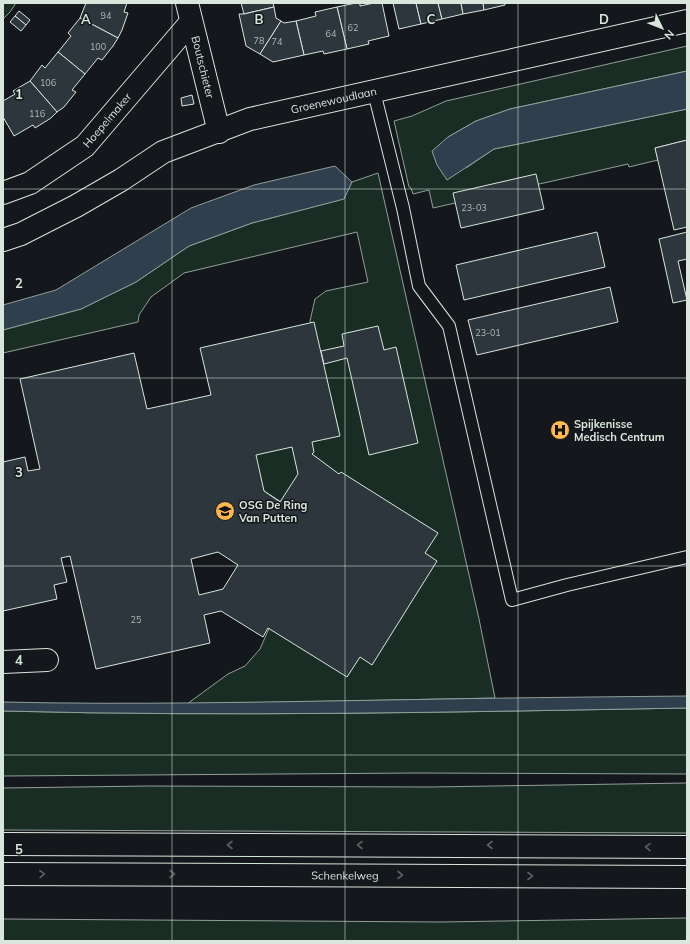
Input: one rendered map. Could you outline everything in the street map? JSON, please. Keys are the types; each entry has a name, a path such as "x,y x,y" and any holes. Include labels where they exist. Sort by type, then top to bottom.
{"main road":[{"name":"Boutschieter","path":"189,12 219,132"},
{"name":"Hoepelmaker","path":"3,193 30,183 86,146 189,12"},
{"name":"Groenewoudlaan","path":"3,240 21,234 76,206 121,180 163,152 250,119 687,21"},
{"path":"3,662 47,660"},
{"path":"3,844 687,847"},
{"name":"Schenkelweg","path":"3,874 687,877"}],"lane":[{"path":"374,92 403,208 419,286 449,326 512,600 567,585 687,558"}],"green space":[{"path":"3,3 16,3 3,19"},
{"path":"687,46 687,71 510,109 476,121 448,137 466,168 494,149 687,109 687,140 655,148 658,160 629,167 628,164 433,208 429,190 413,194 411,188 409,187 394,121 412,116 446,101"},
{"path":"378,173 479,619 495,698 187,704 228,674 245,666 260,649 271,624 283,503 261,489 254,451 339,431 310,321 315,299 326,291 368,282 357,232 184,273 151,297 139,315 138,322 3,353 3,330 81,309 136,282 189,246 252,223 343,199 352,182"},
{"path":"687,708 687,774 417,773 3,776 3,711 260,714"},
{"path":"687,783 687,833 3,830 3,788 148,786 429,787"},
{"path":"687,918 687,941 3,941 3,919 441,922"}],"water":[{"path":"687,71 687,109 494,149 447,180 437,165 432,151 448,137 476,121 510,109"},
{"path":"335,166 352,182 344,199 252,223 189,246 136,282 81,309 3,330 3,305 56,290 191,208 254,185"},
{"path":"687,696 687,708 260,714 3,711 3,702 196,703"}],"building":[{"path":"86,3 127,3 124,12 128,13 118,38 80,18"},
{"path":"241,3 273,3 274,7 244,14"},
{"path":"360,3 360,6 382,3 389,36 368,41 369,44 347,49 337,7"},
{"path":"393,3 416,3 421,24 399,29"},
{"path":"416,3 438,3 442,19 421,24"},
{"path":"438,3 461,3 463,14 442,19"},
{"path":"461,3 483,3 484,10 463,14"},
{"path":"483,3 505,3 505,5 484,10"},
{"path":"274,7 276,18 281,21 260,54 246,46 239,14"},
{"path":"337,7 347,49 324,54 323,51 304,55 296,21 316,16 315,12"},
{"path":"19,11 30,20 26,25 15,16"},
{"path":"15,16 26,25 21,31 10,22"},
{"path":"80,18 118,38 102,60 98,58 85,74 58,52 71,36 68,33"},
{"path":"281,21 284,23 296,21 304,55 273,62 260,54"},
{"path":"58,52 85,74 72,90 76,92 64,107 57,112 30,81 42,65 45,68"},
{"path":"30,81 57,112 51,118 35,128 33,125 14,136 3,117 3,101 15,94 13,91"},
{"path":"192,95 194,104 182,106 181,98"},
{"path":"687,140 687,227 674,230 655,148"},
{"path":"536,174 544,209 461,228 453,193"},
{"path":"597,232 605,267 464,300 456,265"},
{"path":"687,232 687,259 678,261 687,300 673,303 659,239"},
{"path":"610,287 618,322 477,355 468,320"},
{"path":"314,322 340,436 312,442 314,452 312,454 339,474 341,472 438,533 425,553 437,561 372,665 360,657 347,677 268,628 263,637 221,611 204,615 210,643 96,669 70,556 61,558 67,582 54,585 57,599 3,611 3,462 25,457 28,471 40,469 20,379 134,353 147,409 211,395 200,348","holes":["292,447 298,474 280,502 264,491 256,455","218,552 238,565 223,589 199,595 191,559"]},
{"path":"378,326 384,350 396,347 418,443 369,455 347,358 324,364 321,351 344,346 342,334"}],"place":[{"name":"Spijkenisse Medisch Centrum","path":"560,430"},
{"name":"OSG De Ring Van Putten","path":"225,511"}]}
